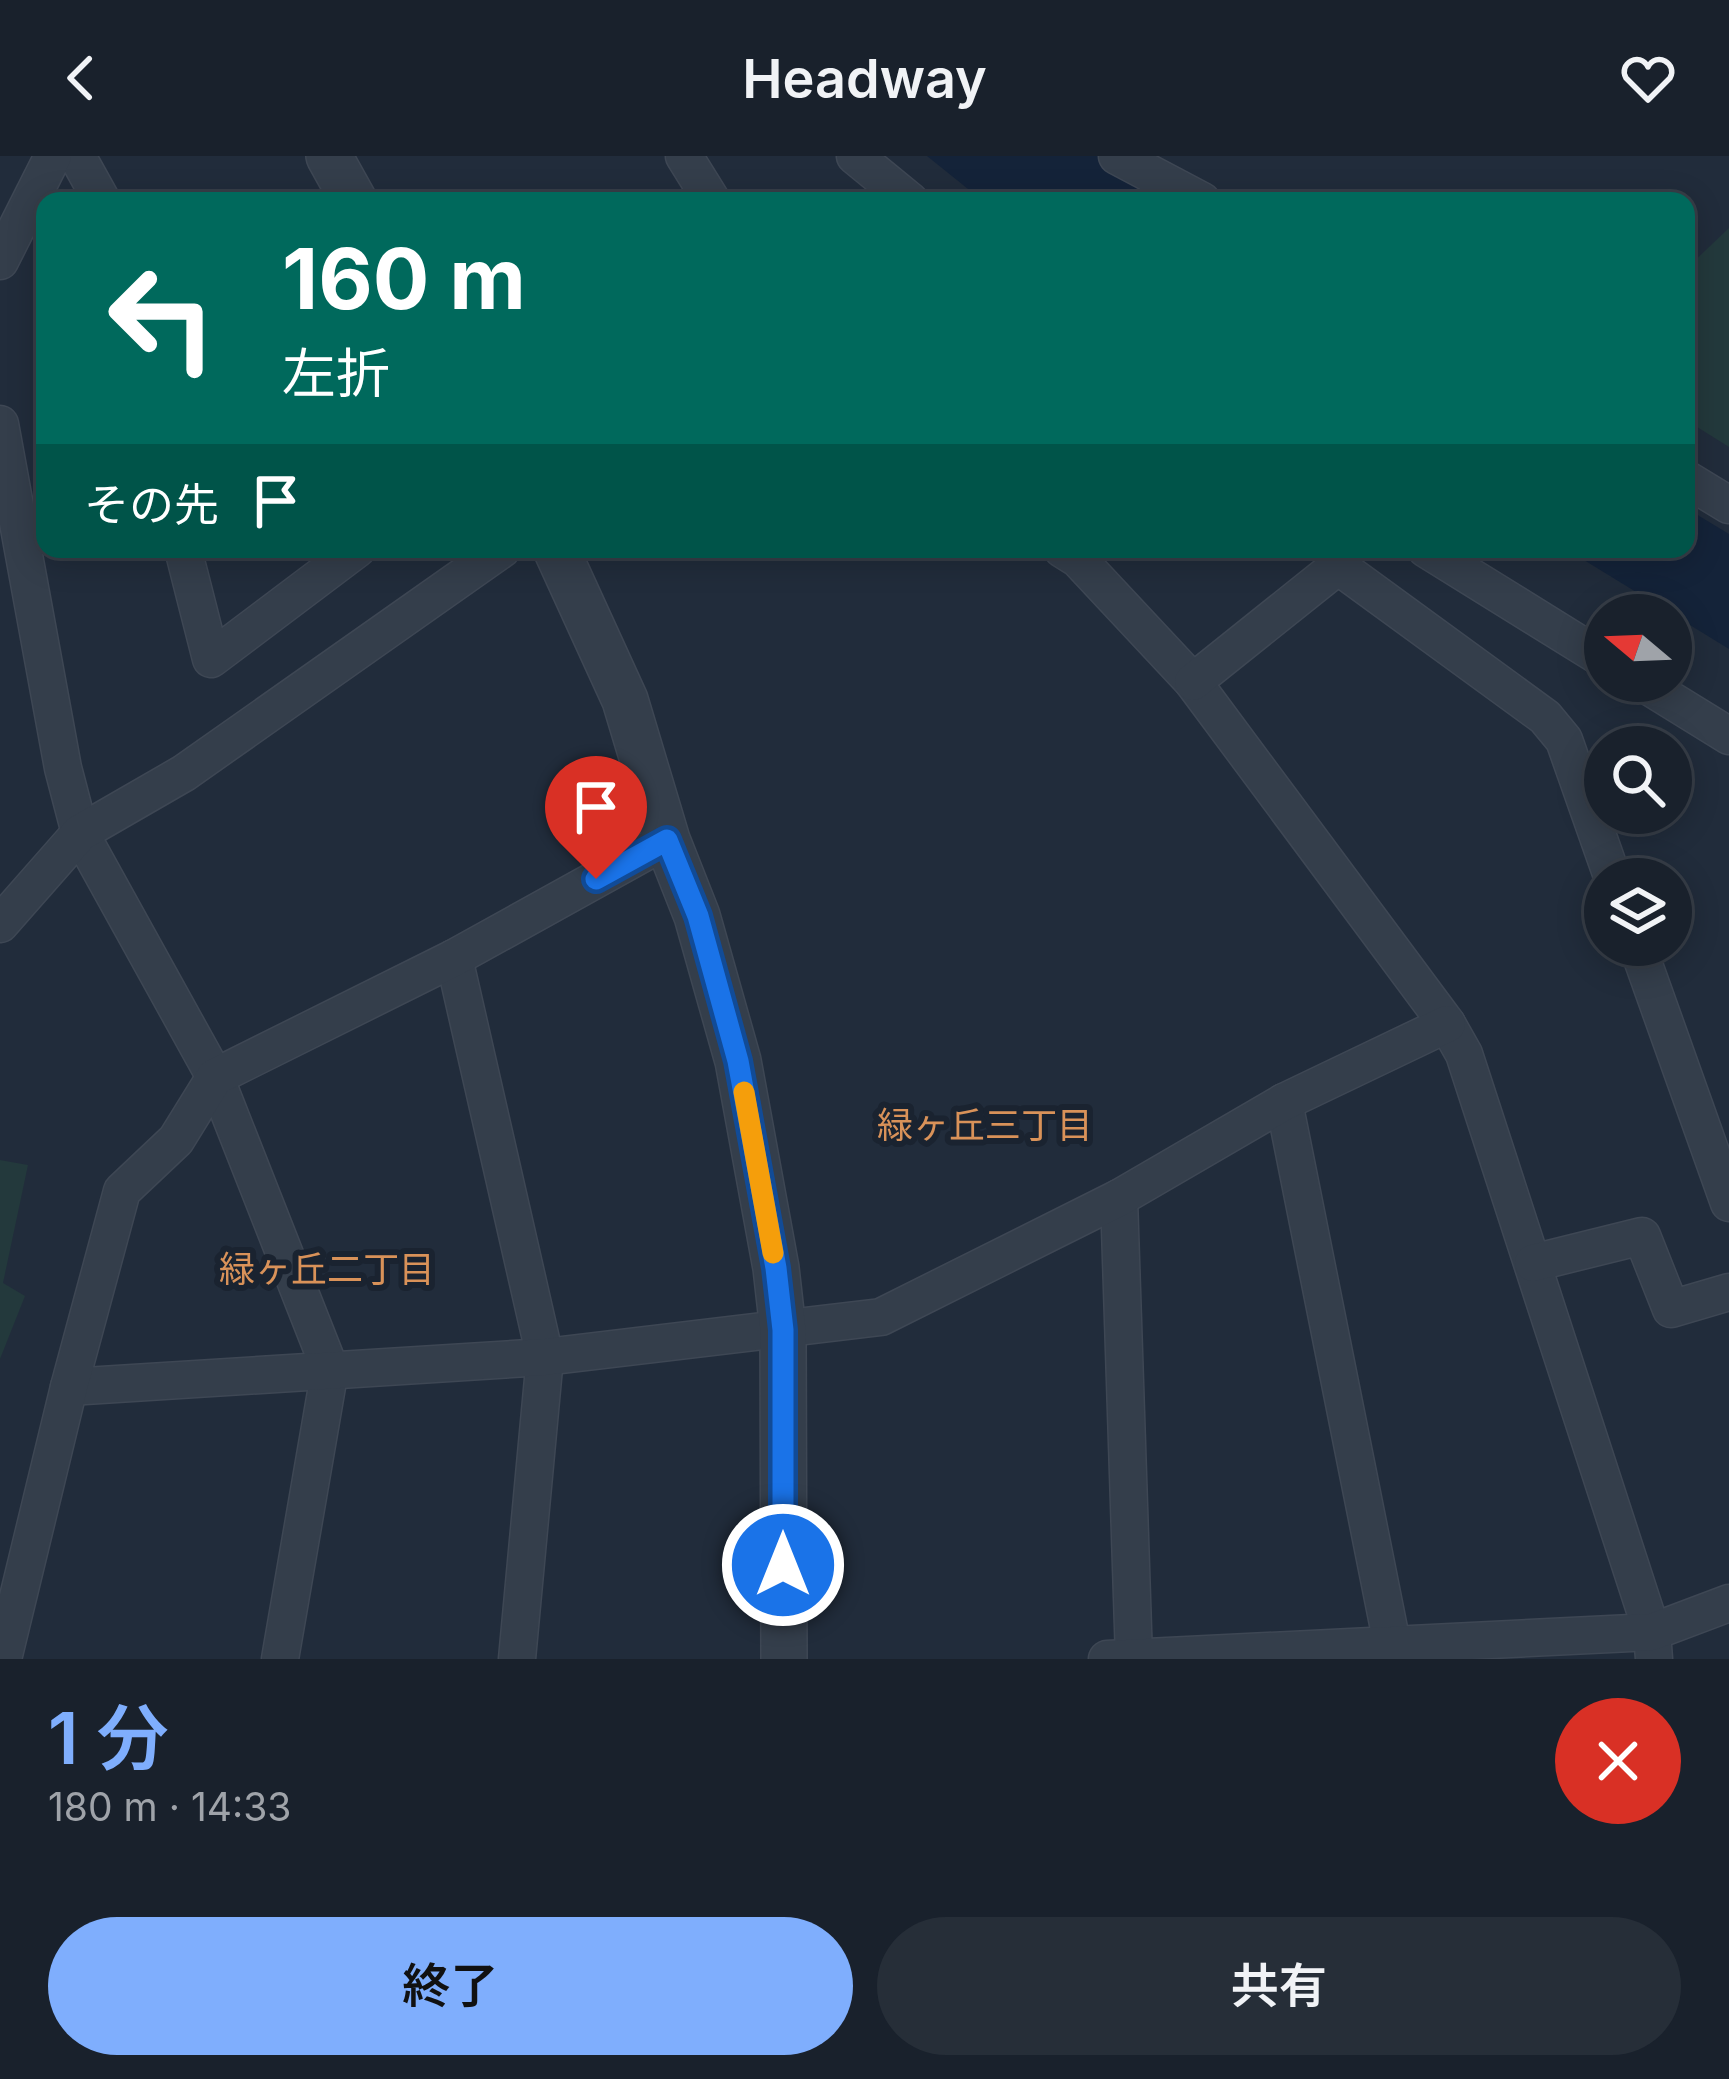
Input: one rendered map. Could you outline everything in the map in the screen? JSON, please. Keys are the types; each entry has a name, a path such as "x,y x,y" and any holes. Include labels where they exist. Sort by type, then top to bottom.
{"street":[{"path":"0,261 53,156"},
{"path":"77,156 97,192"},
{"path":"328,156 348,192"},
{"path":"684,156 706,192"},
{"path":"855,156 899,192"},
{"path":"1117,156 1185,192"},
{"path":"0,424 63,768 80,833 215,1077 330,1370 280,1659"},
{"path":"1695,484 1729,505"},
{"path":"193,558 211,659 345,558"},
{"path":"0,924 80,833 184,772 489,558"},
{"path":"560,558 625,700 667,840 698,916 738,1061 783,1330 784,1659"},
{"path":"1076,558 1193,682 1447,1024 1464,1054 1653,1645"},
{"path":"1441,558 1584,647"},
{"path":"1193,682 1338,566 1545,717 1564,740 1606,858"},
{"path":"1674,702 1729,736"},
{"path":"3,1659 13,1550 69,1387 122,1191 176,1140 215,1077 454,958 667,840"},
{"path":"454,958 544,1357 517,1659"},
{"path":"1644,966 1729,1203"},
{"path":"69,1387 544,1357 881,1317 1119,1198 1284,1102 1447,1024"},
{"path":"1284,1102 1395,1652"},
{"path":"1119,1198 1134,1658"},
{"path":"1533,1263 1642,1236 1671,1309 1729,1292"},
{"path":"1107,1659 1653,1645 1729,1603"}],"green space":[{"path":"1729,228 1729,447 1695,426 1695,260"},
{"path":"0,1160 28,1165 3,1283 25,1296 0,1359"}],"water":[{"path":"927,156 1127,156 1176,192 972,192"},
{"path":"1695,513 1729,534 1729,649 1692,626 1692,594 1639,594 1581,558 1695,558"}],"slow traffic":[{"path":"744,1092 773,1253"}],"district":[{"name":"緑ヶ丘三丁目","path":"985,1125"},
{"name":"緑ヶ丘二丁目","path":"327,1269"}],"route":[{"path":"596,879 667,840 698,916 738,1061 783,1330 783,1565"}]}
